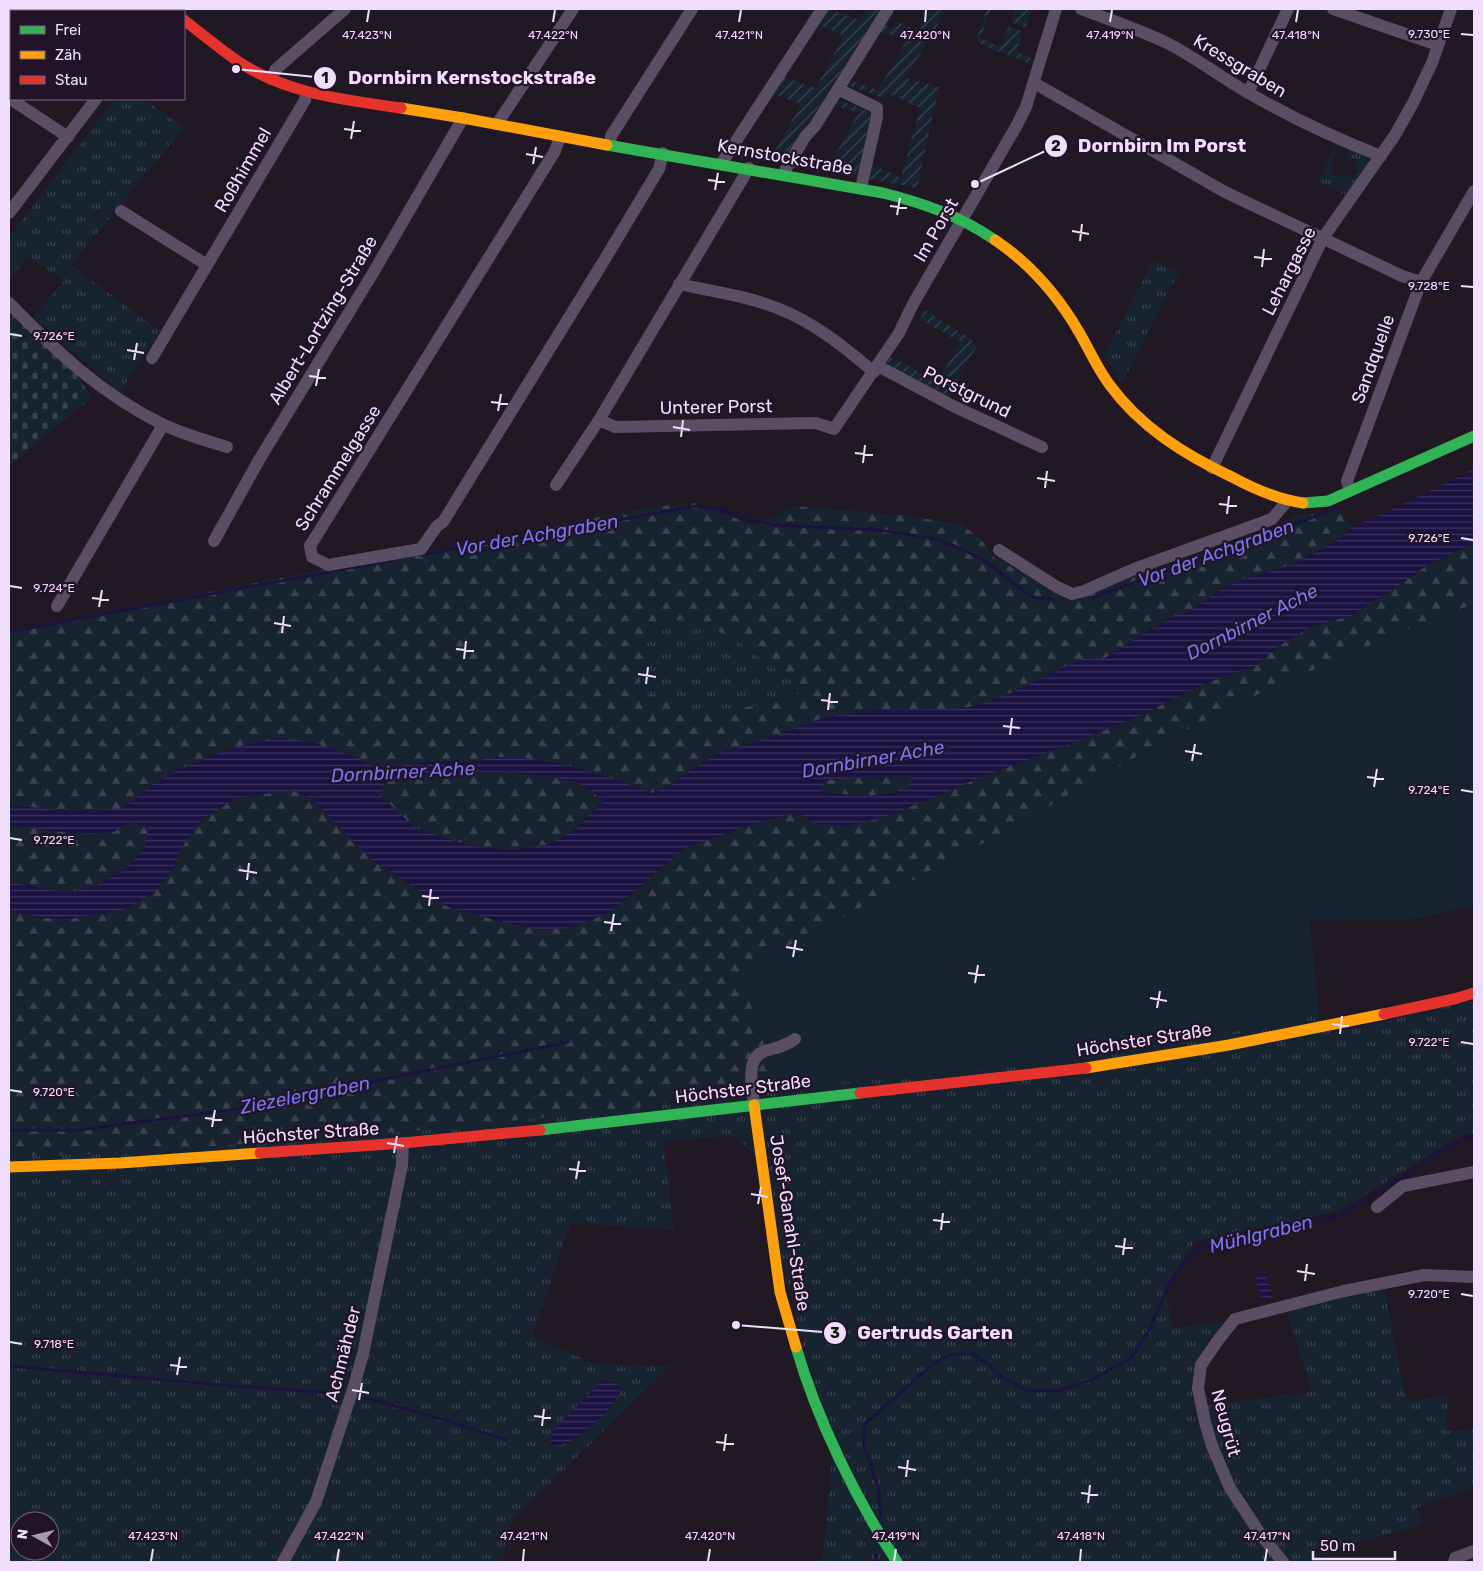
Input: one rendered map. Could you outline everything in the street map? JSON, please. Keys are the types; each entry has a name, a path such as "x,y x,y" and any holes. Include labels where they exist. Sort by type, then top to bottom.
{"street":[{"path":"271,79 276,68 345,9"},
{"path":"497,124 573,9"},
{"path":"610,145 611,136 692,9"},
{"path":"721,164 822,9"},
{"path":"783,174 888,9"},
{"name":"Im Porst","path":"834,429 876,369 898,333 1018,125 1034,83 1056,9"},
{"name":"Kressgraben","path":"1081,9 1169,44 1248,93 1306,125 1381,156"},
{"path":"1248,93 1288,9"},
{"path":"1333,9 1438,45"},
{"name":"Lehargasse","path":"1212,468 1323,238 1395,136 1413,103 1432,63 1451,9"},
{"name":"Kernstockstraße","path":"185,21 240,63 271,79 306,92 861,188 905,197 947,212 963,220 1017,257 1048,289 1075,325 1104,376 1124,402 1161,437 1212,468 1287,501 1318,503 1328,501 1474,436"},
{"path":"1034,83 1225,192 1402,276 1421,282"},
{"path":"838,89 877,108 877,117 861,188"},
{"name":"Roßhimmel","path":"152,358 304,100 306,92"},
{"path":"12,100 68,137"},
{"path":"9,213 95,100"},
{"name":"Albert-Lortzing-Straße","path":"214,541 259,460 463,118"},
{"name":"Schrammelgasse","path":"560,137 554,151 310,546 312,557 328,565 421,549 437,526 443,522 606,259 659,168 663,153"},
{"path":"556,485 599,420 749,168"},
{"name":"Sandquelle","path":"1350,491 1347,481 1421,282 1474,192"},
{"path":"121,211 207,265"},
{"path":"679,284 756,301 794,316 876,369"},
{"path":"9,303 41,336 95,384 121,402 163,425 227,448"},
{"name":"Porstgrund","path":"876,369 1042,448"},
{"name":"Unterer Porst","path":"599,420 615,427 816,423 834,429"},
{"path":"57,606 163,425"},
{"path":"999,550 1057,587 1072,594 1084,591 1134,569 1272,519 1287,501"},
{"name":"Höchster Straße","path":"9,1166 120,1162 403,1143 538,1130 1094,1067 1161,1057 1353,1020 1474,993"},
{"path":"754,1106 752,1070 754,1059 761,1053 787,1045 795,1039"},
{"name":"Josef-Ganahl-Straße","path":"754,1106 780,1292 797,1351 822,1419 873,1525 897,1562"},
{"name":"Achmähder","path":"284,1562 316,1502 354,1386 363,1354 402,1165 403,1143"},
{"path":"1377,1207 1403,1186 1474,1172"},
{"name":"Neugrüt","path":"1283,1562 1261,1535 1230,1488 1215,1454 1205,1422 1198,1388 1201,1365 1235,1319 1344,1291 1424,1275 1474,1277"},
{"path":"1454,1562 1455,1558 1474,1552"}],"green space":[{"path":"828,9 860,20 867,9 881,9 782,164 734,156 742,145 773,155 801,104 773,94 784,77 816,88 844,36 819,25"},
{"path":"930,9 947,9 906,78 939,87 917,188 868,179 871,164 901,178 920,108 892,95 886,99 844,84 847,79 878,90 907,40 878,31 883,24 893,28 896,21 918,30"},
{"path":"987,9 991,9 981,37 999,46 1009,27 1022,31 1017,52 1033,59 1030,63 982,45 976,40"},
{"path":"1015,9 1033,9 1025,27 1012,23"},
{"path":"114,100 145,100 184,128 71,265 160,331 120,392 33,317 64,281 28,256 9,280 9,237"},
{"path":"839,100 872,114 858,177 794,167 800,154 830,165 858,113 832,104"},
{"path":"1336,144 1338,145 1331,165 1334,175 1352,177 1357,173 1355,158 1346,159 1349,149 1366,156 1368,163 1346,195 1318,182"},
{"path":"1153,260 1179,272 1122,384 1104,356"},
{"path":"9,310 78,376 91,398 9,466"},
{"path":"925,310 973,340 971,343 977,346 948,397 889,366 887,361 888,357 901,362 938,382 960,342 920,319"},
{"path":"695,503 756,526 795,506 899,515 962,524 982,541 995,558 1074,601 1124,579 1274,531 1296,515 1339,510 1352,527 1340,539 1294,564 1241,580 1222,589 1192,609 1164,621 1103,659 1085,658 1018,690 988,702 960,709 878,710 825,717 769,738 721,752 669,786 653,793 599,774 561,764 525,758 497,757 469,762 430,761 393,767 372,766 353,756 234,747 177,770 121,809 68,811 9,805 9,630 91,616 300,574 518,540 536,529 651,507","holes":["683,619 697,622 742,644 767,664 799,682 800,693 788,699 768,704 700,711 673,705 654,695 636,692 639,680 648,665 647,642 655,632 662,625 676,620"]},
{"path":"1474,543 1474,604 1400,632 1232,706 1147,751 993,838 741,971 778,1087 615,1110 421,1130 124,1153 9,1156 9,911 40,918 69,919 126,909 155,892 174,868 184,844 201,820 237,798 291,790 312,799 373,861 448,907 542,930 571,928 611,912 685,848 754,824 798,812 814,823 928,800 981,777 1132,719 1209,682 1256,666 1277,647 1310,627 1350,616 1391,591 1426,566"},
{"path":"1474,604 1474,906 1416,919 1310,921 1319,1014 1140,1051 1062,1062 918,1077 778,1087 740,971 993,838 1111,771 1232,706 1400,632"},
{"path":"683,619 697,622 742,644 767,664 799,682 800,694 768,704 700,711 673,705 654,695 636,692 639,680 648,665 647,642 662,625 670,621"},
{"path":"441,773 531,774 566,780 591,790 603,801 576,829 550,844 514,850 479,847 414,827 380,795 385,782 405,776"},
{"path":"903,775 914,777 907,789 896,792 864,796 820,791 827,780"},
{"path":"131,822 149,828 144,848 126,868 95,886 68,893 9,882 9,825 113,832"},
{"path":"1474,1000 1474,1133 1460,1136 1339,1211 1195,1241 1165,1288 1173,1328 1232,1321 1200,1365 1199,1406 1312,1392 1286,1309 1384,1286 1406,1401 1449,1395 1446,1431 1474,1429 1474,1487 1416,1508 1422,1524 1341,1548 1305,1562 822,1562 832,1460 755,1156 735,1136 664,1141 674,1230 571,1223 532,1336 595,1364 670,1366 512,1521 502,1562 9,1562 9,1147 402,1132 668,1103 825,1081 918,1077 1062,1062 1150,1049 1319,1014 1332,1033"}],"water":[{"name":"Dornbirner Ache","path":"1474,469 1474,543 1426,566 1391,591 1350,616 1310,627 1277,647 1256,666 1209,682 1132,719 881,818 848,826 814,823 797,812 754,824 685,848 611,912 571,928 542,930 495,920 449,907 373,861 312,799 291,790 237,798 201,820 184,844 174,868 155,892 126,909 69,919 40,918 9,910 9,882 67,893 95,886 127,868 144,848 148,828 131,822 113,832 81,834 18,827 9,825 9,805 68,811 121,809 154,784 177,770 234,747 279,738 312,742 353,756 372,766 393,767 430,761 469,762 497,757 525,758 561,764 599,774 653,793 669,786 721,752 769,738 825,717 878,710 961,709 988,702 1018,690 1085,658 1103,659 1164,621 1192,609 1222,589 1241,580 1294,564 1340,539 1352,527","holes":["441,773 531,774 566,780 585,786 603,802 576,829 550,844 514,850 479,847 414,827 380,795 385,782 405,776","903,775 914,777 907,789 896,792 864,796 820,791 827,780"]},
{"path":"1265,1271 1273,1298 1262,1301 1254,1275"},
{"path":"605,1378 620,1386 619,1393 614,1402 598,1421 577,1437 561,1445 553,1445 550,1441 554,1429"}],"waterway":[{"name":"Vor der Achgraben","path":"420,555 697,506 722,510 773,525 878,530 937,539 985,561 1026,593 1036,598 1052,599"},
{"name":"Vor der Achgraben","path":"1092,598 1341,507"},
{"name":"Vor der Achgraben","path":"9,632 392,560"},
{"name":"Ziezelergraben","path":"9,1130 79,1130 237,1109 569,1042"},
{"name":"Mühlgraben","path":"881,1515 878,1488 863,1442 865,1424 934,1363 951,1354 972,1354 990,1365 1003,1378 1027,1391 1058,1391 1091,1380 1131,1358 1149,1330 1171,1281 1186,1259 1205,1246 1233,1238 1282,1230 1340,1215 1402,1178 1441,1151 1474,1136"},
{"path":"9,1366 333,1393"},
{"path":"366,1398 442,1419 506,1440"},
{"name":"Mühlgraben","path":"875,1562 876,1555"}],"traffic: fast":[{"path":"607,145 883,193 941,211 995,240"},
{"path":"1303,503 1328,501 1474,436"},
{"path":"540,1130 860,1093"},
{"path":"796,1347 815,1403 839,1458 867,1512 897,1562"}],"traffic: slow":[{"path":"401,108 607,145"},
{"path":"995,240 1020,259 1052,293 1083,338 1109,384 1149,427 1197,459 1240,481 1275,496 1303,503"},
{"path":"1086,1068 1229,1045 1384,1014"},
{"path":"754,1105 780,1292 796,1347"},
{"path":"9,1167 120,1163 260,1153"}],"traffic: jam":[{"path":"185,21 239,62 277,82 317,94 401,108"},
{"path":"1384,1014 1474,993"},
{"path":"860,1093 1086,1068"},
{"path":"260,1153 403,1143 540,1130"}],"place":[{"name":"Dornbirn Kernstockstraße","path":"236,69"},
{"name":"Dornbirn Im Porst","path":"975,184"},
{"name":"Gertruds Garten","path":"736,1325"}]}
